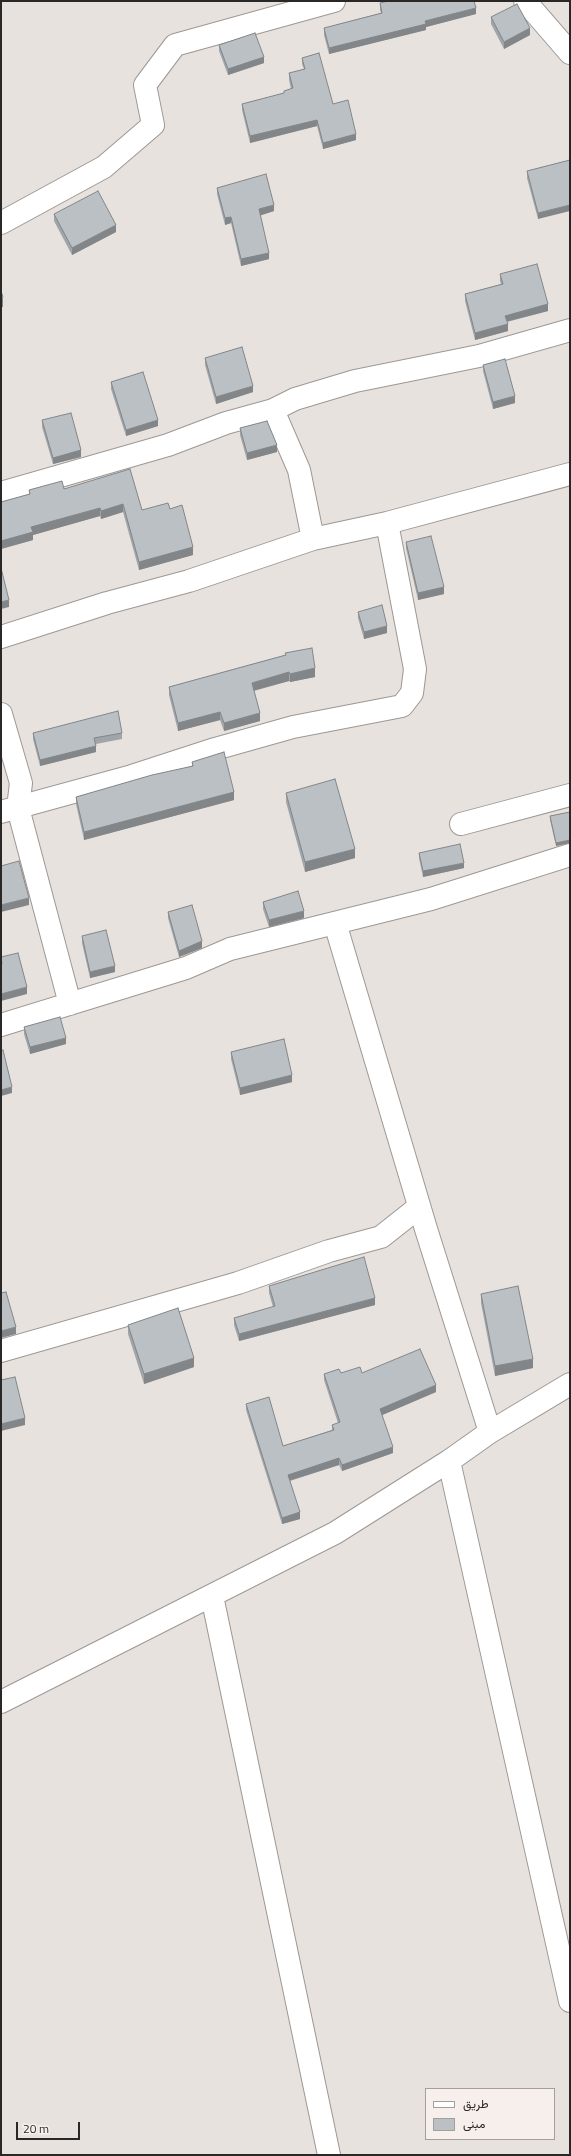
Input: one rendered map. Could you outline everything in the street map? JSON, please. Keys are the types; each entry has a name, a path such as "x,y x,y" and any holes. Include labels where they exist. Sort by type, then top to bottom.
{"street":[{"path":"1,223 104,167 153,125 145,85 175,46 334,1"},
{"path":"526,1 570,53"},
{"path":"1,493 168,445 226,423 273,410 295,399 355,381 479,356 570,330"},
{"path":"273,410 299,470 313,540"},
{"path":"1,637 107,603 189,580 313,540 387,523 570,474"},
{"path":"9,810 132,776 215,749 292,727 402,706 412,692 415,669 387,523"},
{"path":"1,714 21,783 9,810 70,1004"},
{"path":"461,824 570,795"},
{"path":"1,1026 186,968 230,949 431,899 570,855"},
{"path":"335,923 419,1207 490,1432"},
{"path":"1,1351 238,1283 329,1251 381,1237 419,1207"},
{"path":"1,1702 335,1533 449,1461 490,1432 570,1384"},
{"path":"449,1461 570,2001"},
{"path":"212,1596 329,2155"}],"building":[{"path":"388,1 474,1 476,8 425,21 426,24 329,48 324,28 382,13 380,3"},
{"path":"517,4 530,28 504,42 491,17"},
{"path":"255,33 264,57 228,69 219,45"},
{"path":"319,53 333,104 348,100 356,134 323,143 317,120 250,136 242,104 284,93 284,91 293,88 289,73 305,69 302,58"},
{"path":"570,160 570,205 538,213 527,171"},
{"path":"266,174 274,205 259,209 269,253 241,259 231,217 225,218 217,188"},
{"path":"98,191 116,225 72,248 54,214"},
{"path":"537,264 548,304 505,316 508,324 475,333 465,294 503,284 500,274"},
{"path":"242,347 253,386 216,397 205,358"},
{"path":"505,359 515,396 493,402 483,365"},
{"path":"143,372 158,420 126,430 111,382"},
{"path":"71,413 81,450 53,458 42,420"},
{"path":"267,421 277,445 247,453 240,428"},
{"path":"130,469 142,510 168,503 170,509 182,505 193,547 139,562 123,504 101,511 100,508 31,527 33,532 1,541 1,502 30,494 29,490 62,481 64,489"},
{"path":"431,536 444,587 418,593 406,542"},
{"path":"1,568 9,600 1,602"},
{"path":"382,605 387,626 364,632 358,612"},
{"path":"312,648 315,668 290,674 289,672 252,683 260,713 224,723 220,712 178,723 169,687 286,655 285,653"},
{"path":"118,711 122,733 94,738 96,746 40,760 33,733"},
{"path":"224,752 234,792 84,832 76,797 152,775 193,766 192,762"},
{"path":"335,779 355,849 305,862 286,793"},
{"path":"570,812 570,840 556,843 550,816"},
{"path":"460,844 464,863 423,871 419,853"},
{"path":"19,861 29,898 1,905 1,866"},
{"path":"298,891 304,911 269,920 263,902"},
{"path":"192,905 202,941 179,951 168,912"},
{"path":"106,930 115,966 90,972 82,936"},
{"path":"18,953 27,987 1,994 1,957"},
{"path":"60,1017 66,1038 30,1047 24,1027"},
{"path":"284,1039 292,1075 240,1088 231,1052"},
{"path":"3,1050 12,1087 1,1090 1,1051"},
{"path":"364,1257 375,1298 239,1334 234,1318 275,1306 269,1286"},
{"path":"518,1286 533,1359 495,1366 481,1294"},
{"path":"6,1292 16,1327 1,1331 1,1293"},
{"path":"178,1308 194,1358 144,1374 128,1325"},
{"path":"420,1349 436,1385 380,1409 393,1447 342,1465 339,1458 288,1475 300,1512 282,1518 246,1404 269,1397 283,1446 334,1430 332,1425 340,1422 324,1374 339,1369 341,1373 360,1367 362,1373"},
{"path":"15,1377 25,1418 1,1424 1,1380"}]}
